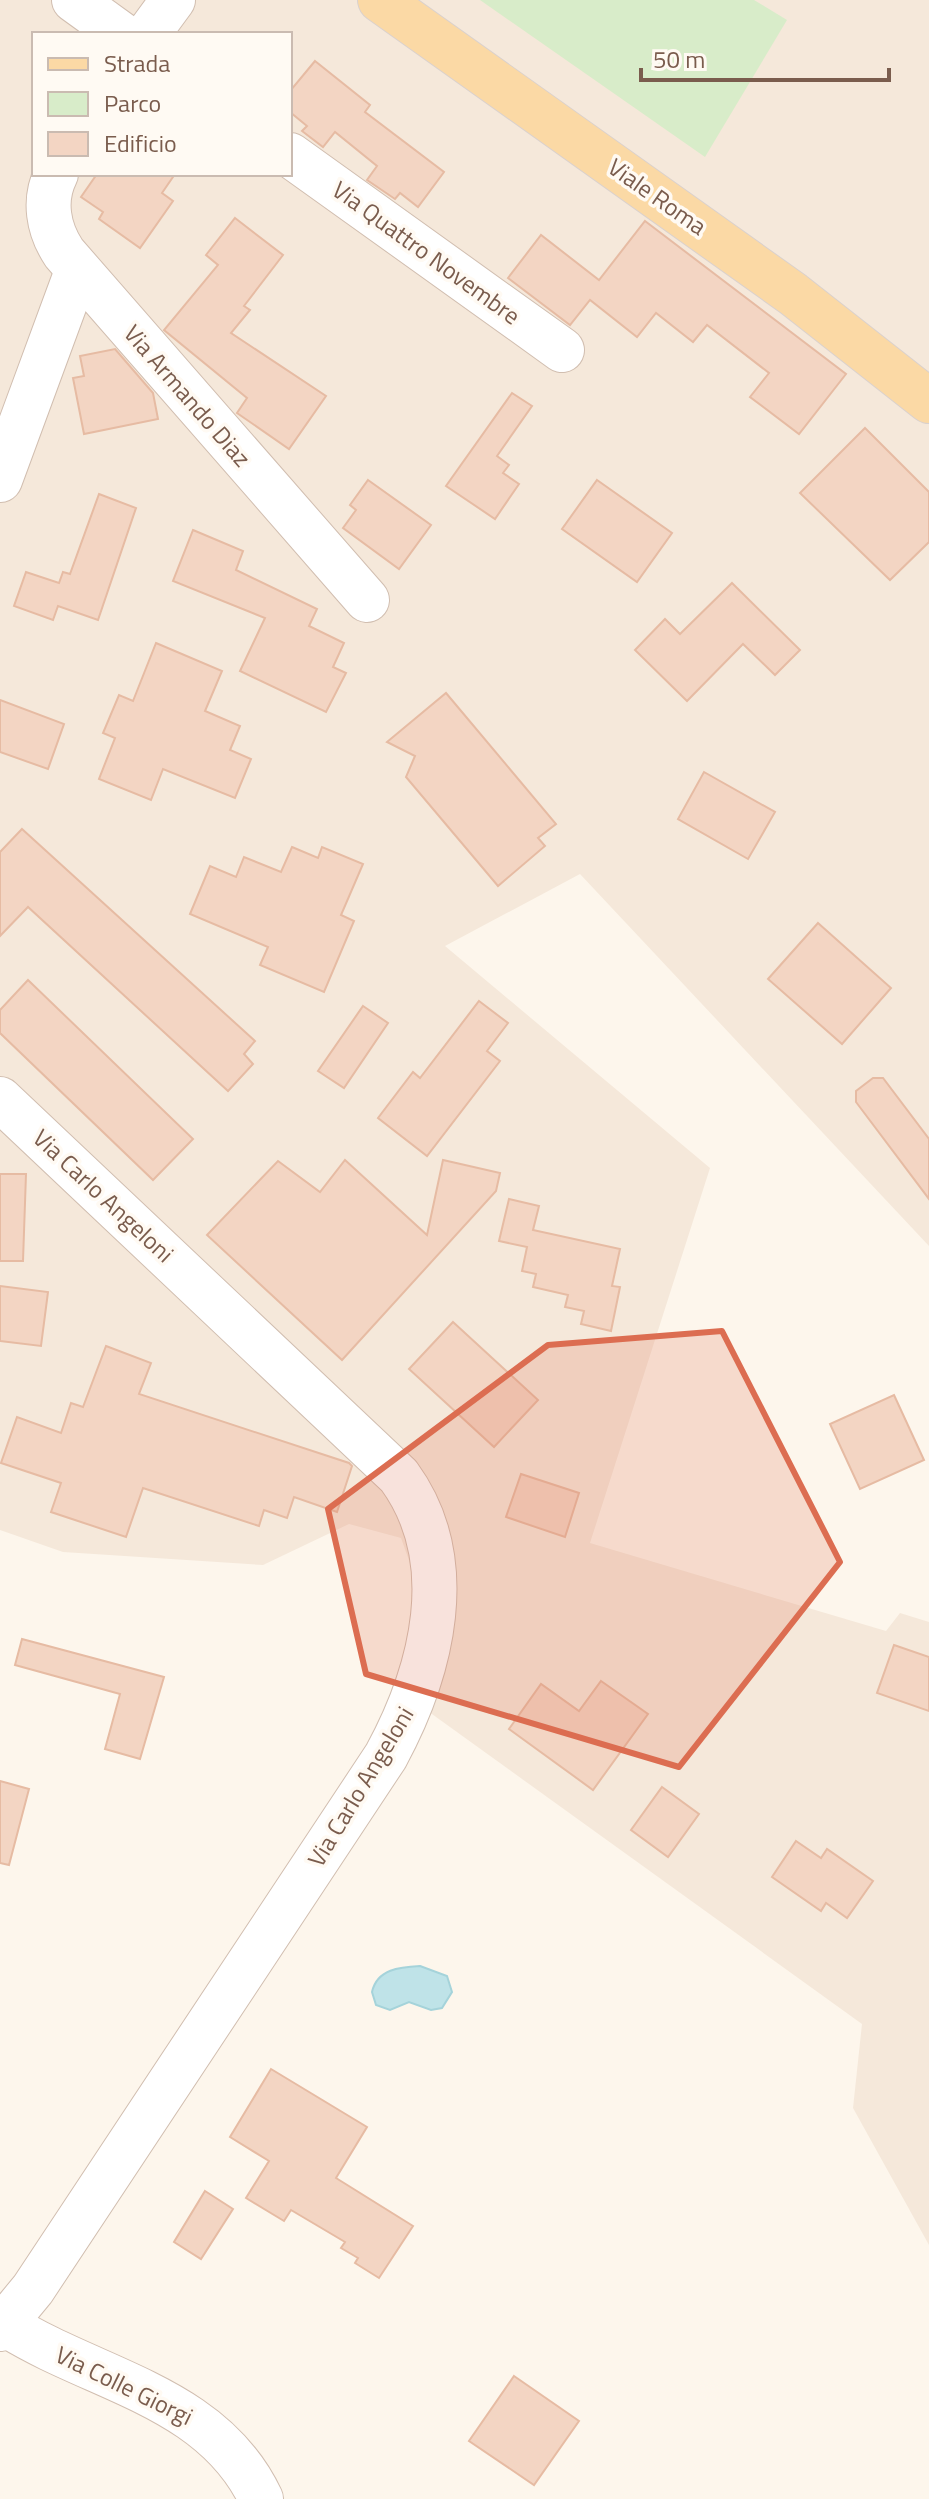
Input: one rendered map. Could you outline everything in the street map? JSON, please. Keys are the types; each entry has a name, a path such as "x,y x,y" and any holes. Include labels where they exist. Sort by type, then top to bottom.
{"main road":[{"name":"Viale Roma","path":"380,0 803,302 929,401"}],"street":[{"path":"74,0 118,32"},
{"path":"149,32 173,0"},
{"name":"Via Quattro Novembre","path":"292,156 562,350"},
{"name":"Via Armando Diaz","path":"55,176 48,201 51,225 59,246 77,271 367,600"},
{"path":"0,480 77,271"},
{"name":"Via Carlo Angeloni","path":"0,1099 399,1476 423,1522 433,1574 434,1607 429,1653 418,1690 386,1756 33,2289 3,2326"},
{"name":"Via Colle Giorgi","path":"3,2326 60,2356 161,2399 199,2421 240,2462 261,2499"}],"highlighted area":[{"path":"722,1331 840,1562 679,1767 366,1674 328,1509 548,1345"}],"shaded area":[{"path":"0,0 929,0 929,1246 580,874 445,946 710,1168 590,1543 886,1631 900,1613 929,1622 929,2245 853,2108 862,2024 400,1691 422,1597 401,1538 349,1524 263,1565 63,1552 0,1530"}],"green space":[{"path":"480,0 754,0 787,20 705,157"}],"water":[{"path":"420,1966 447,1976 452,1992 442,2008 431,2010 409,2002 390,2010 376,2005 372,1992 379,1978 390,1971"}],"building":[{"path":"315,61 370,105 365,112 444,172 418,207 400,193 395,199 367,180 377,166 335,132 323,147 302,131 307,126 292,114 292,89"},
{"path":"96,176 174,176 162,193 173,201 140,248 99,219 103,212 81,197"},
{"path":"235,218 283,255 244,306 250,310 231,333 326,396 289,449 237,413 247,398 164,330 218,265 206,255"},
{"path":"645,221 846,374 799,434 750,397 769,373 707,325 693,342 656,313 637,337 590,300 570,325 508,278 541,235 599,280"},
{"path":"115,349 153,393 158,419 84,434 73,378 84,376 80,356"},
{"path":"512,393 532,406 497,456 509,465 503,473 519,484 495,519 446,486"},
{"path":"865,428 929,492 929,542 890,580 800,493"},
{"path":"368,480 431,525 399,569 343,528 356,510 350,505"},
{"path":"597,480 672,533 637,582 562,529"},
{"path":"99,494 136,508 98,620 58,606 53,620 14,606 26,572 59,583 63,572 70,574"},
{"path":"193,530 243,551 236,570 317,609 309,626 344,643 333,667 346,673 326,712 240,671 265,618 173,581"},
{"path":"732,583 800,650 775,675 743,644 687,701 635,650 665,619 680,634"},
{"path":"156,643 222,671 205,711 240,726 230,750 251,759 235,798 163,769 151,800 99,779 115,738 103,733 119,695 133,701"},
{"path":"446,693 556,824 538,838 545,846 498,886 406,777 415,756 387,742"},
{"path":"0,700 64,724 48,769 0,752"},
{"path":"704,772 775,812 748,859 678,819"},
{"path":"22,829 255,1041 244,1054 253,1064 228,1091 28,907 0,936 0,852"},
{"path":"292,847 318,858 322,847 363,864 341,915 354,921 324,992 260,965 268,947 190,914 210,866 236,877 244,857 281,872"},
{"path":"818,923 891,988 842,1044 768,979"},
{"path":"28,980 193,1139 153,1180 0,1033 0,1010"},
{"path":"479,1001 508,1023 487,1051 500,1061 427,1156 378,1118 413,1072 420,1078"},
{"path":"363,1006 388,1023 344,1088 318,1071"},
{"path":"873,1078 883,1078 929,1139 929,1199 856,1102 856,1091"},
{"path":"345,1160 427,1235 443,1160 500,1173 496,1191 342,1360 207,1235 278,1161 320,1192"},
{"path":"0,1174 26,1174 23,1261 0,1261"},
{"path":"509,1199 539,1206 533,1230 620,1249 612,1286 620,1287 611,1331 581,1324 584,1311 565,1307 568,1295 533,1287 536,1274 522,1271 527,1247 499,1241"},
{"path":"0,1286 48,1292 41,1346 0,1341"},
{"path":"453,1322 538,1400 494,1447 409,1369"},
{"path":"106,1346 151,1363 139,1394 349,1463 352,1466 337,1512 294,1497 287,1518 264,1510 259,1526 143,1488 126,1537 51,1512 61,1483 1,1463 17,1417 61,1433 71,1403 83,1407"},
{"path":"894,1395 924,1460 860,1489 830,1424"},
{"path":"521,1474 579,1493 565,1537 506,1517"},
{"path":"22,1639 164,1677 140,1759 105,1749 120,1694 15,1665"},
{"path":"894,1645 929,1657 929,1711 877,1693"},
{"path":"601,1681 648,1714 593,1790 509,1729 541,1684 579,1711"},
{"path":"0,1781 29,1789 9,1865 0,1863"},
{"path":"662,1787 699,1814 668,1857 631,1830"},
{"path":"796,1841 821,1858 827,1849 873,1881 847,1918 826,1903 821,1911 772,1877"},
{"path":"271,2069 367,2127 336,2178 413,2226 379,2278 355,2263 358,2258 341,2248 345,2242 291,2210 284,2221 246,2198 269,2161 230,2137"},
{"path":"205,2191 233,2209 201,2259 174,2242"},
{"path":"514,2376 579,2421 534,2485 469,2441"}]}
